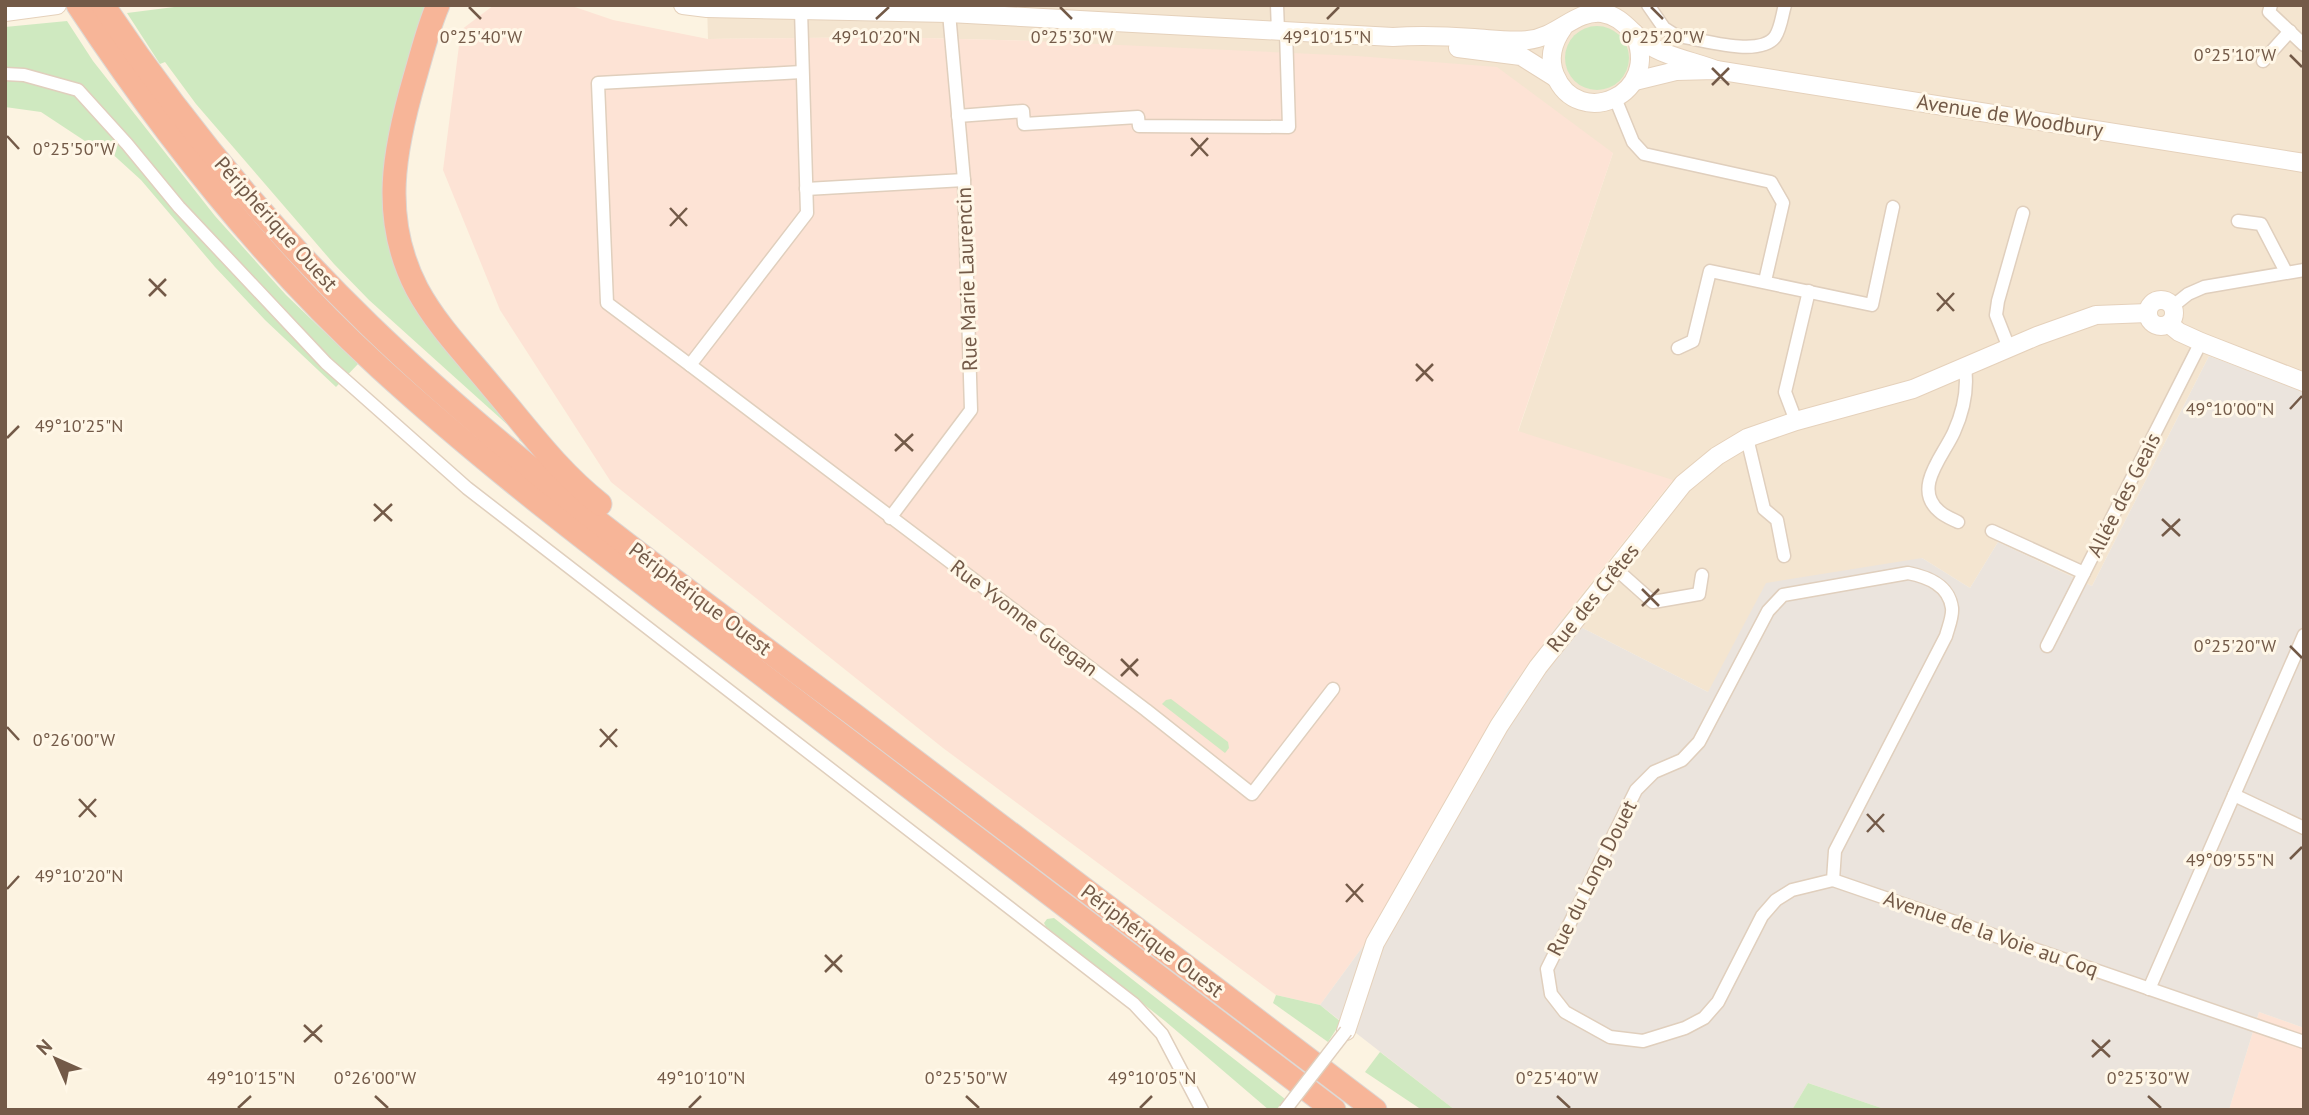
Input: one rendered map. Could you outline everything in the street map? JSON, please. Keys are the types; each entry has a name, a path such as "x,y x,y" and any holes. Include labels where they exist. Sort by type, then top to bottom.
{"highway":[{"name":"Périphérique Ouest","path":"78,5 292,245 368,324 508,449 692,594 1375,1110"},
{"name":"Périphérique Ouest","path":"103,5 127,61 208,182 304,293 377,366 490,465 1334,1110"},
{"path":"438,5 408,100 394,169 393,190 398,233 412,276 436,318 456,345 554,463 647,542 692,594"}],"street":[{"path":"5,12 57,5"},
{"name":"Avenue de Woodbury","path":"683,5 801,10 946,10 1393,37 1423,34 1527,40 1541,38 1567,18 1588,9 1611,15 1662,52 1716,70"},
{"path":"958,116 1023,111 1024,124 1138,117 1139,126 1289,127 1282,31 1277,5"},
{"path":"1648,5 1664,29 1675,35 1754,48 1773,40 1778,32 1785,5"},
{"path":"2271,5 2269,12 2304,45"},
{"path":"690,365 807,213 801,10"},
{"name":"Rue Marie Laurencin","path":"890,518 971,411 964,180 946,10"},
{"path":"1556,78 1551,57 1567,18"},
{"path":"2263,61 2290,32"},
{"path":"1634,33 1641,57 1635,81"},
{"name":"Avenue de Woodbury","path":"1393,37 1425,45 1521,56 1556,78 1571,95 1592,103 1615,99 1635,81 1676,71 1716,70 2304,163"},
{"path":"802,72 598,83 607,303 890,518"},
{"path":"5,74 24,75 78,90 179,207 326,363 467,488 1135,1004 1162,1034 1202,1110"},
{"path":"1615,99 1633,142 1644,154 1771,181 1783,203 1765,281"},
{"path":"806,189 964,180"},
{"path":"1678,348 1693,341 1710,271 1872,305 1893,207"},
{"path":"2009,348 1996,315 2023,213"},
{"path":"2238,221 2261,224 2286,272"},
{"path":"2304,270 2204,287 2188,294 2171,315 2179,332 2304,382"},
{"path":"1796,421 1785,392 1809,291"},
{"name":"Rue des Crêtes","path":"1346,1031 1375,943 1499,726 1538,667 1683,484 1717,456 1747,438 1796,421 1913,389 2096,314 2148,313 2149,319 2155,325 2164,327 2171,315"},
{"name":"Allée des Geais","path":"2047,646 2201,342"},
{"path":"1958,522 1937,510 1928,491 1931,472 1954,432 1968,387 1965,368"},
{"path":"1747,438 1764,509 1777,520 1784,556"},
{"name":"Rue Yvonne Guegan","path":"890,518 1146,710 1252,794 1333,690"},
{"name":"Allée des Geais","path":"1993,531 2084,573"},
{"path":"1616,569 1653,602 1699,594 1702,575"},
{"name":"Rue du Long Douet","path":"1908,573 1928,577 1946,591 1952,610 1946,636 1835,851 1833,880 1792,890 1776,900 1762,916 1718,1002 1704,1017 1685,1028 1643,1041 1609,1037 1565,1012 1551,994 1547,969 1636,790 1654,772 1682,760 1699,743 1768,611 1783,595 1908,573"},
{"path":"2149,989 2304,635"},
{"path":"2234,795 2304,828"},
{"name":"Avenue de la Voie au Coq","path":"1833,880 2304,1042"},
{"path":"1286,1110 1346,1031"}],"shaded area":[{"path":"494,5 569,5 613,20 708,39 886,37 1032,41 1357,56 1497,67 1613,153 1518,431 1673,480 1507,693 1372,934 1320,1005 1276,995 943,748 611,482 500,310 443,170 461,30"},
{"path":"707,5 2304,5 2304,391 2209,356 2092,586 1998,542 1970,588 1922,558 1708,692 1563,618 1673,481 1518,432 1613,153 1032,41 886,37 708,39"},
{"path":"2209,356 2304,391 2304,1028 2259,1012 2229,1110 1887,1110 1808,1083 1792,1110 1455,1110 1320,1005 1372,934 1507,693 1563,618 1708,692 1766,583 1922,558 1970,588 1998,542 2092,586"},
{"path":"2259,1012 2304,1028 2304,1110 2229,1110"}],"green space":[{"path":"190,5 432,5 392,244 541,459 519,440 521,437 369,300 334,264 196,104 165,62 160,64 127,13"},
{"path":"67,21 93,61 215,216 286,295 358,364 336,387 265,320 215,267 141,180 108,150 91,145 41,112 5,107 5,27"},
{"path":"1591,26 1603,26 1620,35 1627,46 1627,70 1620,81 1603,90 1591,90 1579,85 1570,76 1565,64 1565,52 1570,40 1579,31"},
{"path":"1171,699 1228,742 1229,748 1225,753 1162,704"},
{"path":"1054,918 1285,1099 1276,1110 1269,1110 1165,1021 1046,927 1044,923 1047,919"},
{"path":"1276,995 1320,1005 1341,1022 1328,1042 1273,1003"},
{"path":"1380,1052 1455,1110 1422,1110 1365,1072"},
{"path":"1808,1083 1887,1110 1792,1110"}]}
